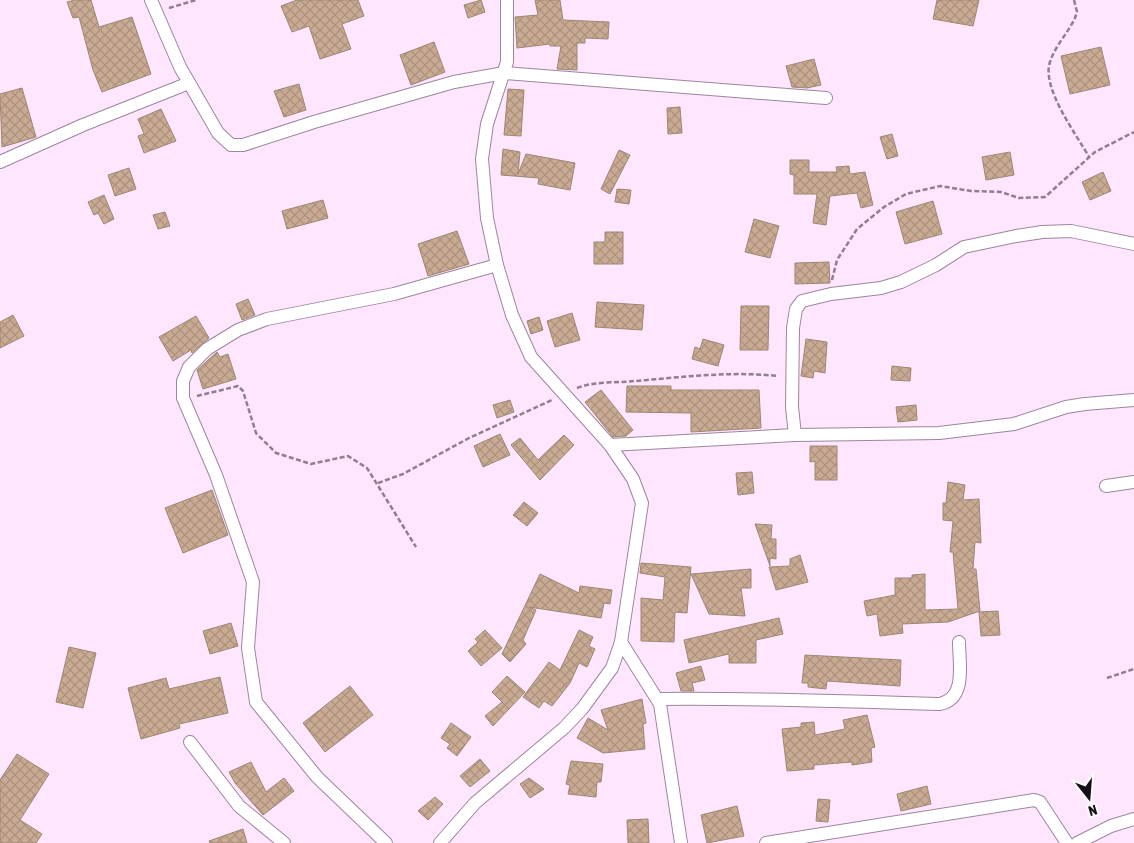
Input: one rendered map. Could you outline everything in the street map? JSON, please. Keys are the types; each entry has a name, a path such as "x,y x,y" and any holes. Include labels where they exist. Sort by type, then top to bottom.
{"street":[{"path":"151,0 189,83 218,133 226,142 234,146 261,140 314,122 454,82 504,73 826,98"},
{"path":"440,843 475,803 548,744 582,709 612,668 621,642 642,503 637,486 610,445 531,357 512,315 496,265 485,203 482,159 486,124 504,73 507,52 507,0"},
{"path":"0,162 67,131 189,83"},
{"path":"795,435 792,378 793,328 796,309 802,301 831,294 880,288 901,282 941,263 964,247 1016,236 1042,232 1070,231 1134,244"},
{"path":"386,843 317,777 256,702 248,648 253,582 216,475 183,398 183,381 194,361 213,345 238,330 267,319 394,294 496,265"},
{"path":"610,445 795,435 880,435 977,430 1014,424 1066,407 1114,400 1134,400"},
{"path":"1106,486 1134,482"},
{"path":"621,642 659,699 681,843"},
{"path":"659,699 750,698 803,702 940,704 952,699 958,690 959,642"},
{"path":"190,742 239,806 284,843"},
{"path":"766,843 963,812 1013,801 1034,800 1040,802 1044,807 1067,843"},
{"path":"1077,843 1111,826 1134,819"}],"path":[{"path":"156,12 196,0"},
{"path":"1074,0 1077,12 1075,18 1053,54 1049,70 1057,104 1089,158"},
{"path":"831,294 835,267 850,237 868,218 906,194 940,186 971,191 1001,192 1019,198 1038,199 1047,196 1089,158 1134,132"},
{"path":"378,483 403,474 470,438 582,387 602,383 686,376 755,374 792,378"},
{"path":"183,398 238,386 243,391 256,433 276,453 311,464 348,456 367,468 378,483 397,520 416,548"},
{"path":"1107,678 1134,669"}],"building":[{"path":"91,0 99,27 132,17 151,74 102,92 93,70 79,17 73,18 67,2"},
{"path":"297,0 358,0 364,16 342,24 351,49 320,59 309,26 292,32 281,6"},
{"path":"481,0 485,12 468,18 464,5"},
{"path":"535,0 560,0 563,20 609,22 608,39 585,38 585,43 577,43 577,70 557,69 561,46 550,46 550,44 517,48 515,17 538,15"},
{"path":"937,0 979,0 973,26 933,19"},
{"path":"434,42 445,72 411,85 400,55"},
{"path":"1101,47 1110,85 1070,94 1061,56"},
{"path":"814,59 821,85 807,88 792,87 786,66"},
{"path":"299,84 306,110 284,117 274,91"},
{"path":"22,88 36,137 2,147 0,94"},
{"path":"508,89 524,90 521,136 504,135"},
{"path":"680,107 682,133 668,134 667,108"},
{"path":"161,109 176,141 144,153 138,136 144,134 138,119"},
{"path":"892,134 898,156 887,159 880,137"},
{"path":"503,149 520,152 518,174 526,154 575,163 570,190 538,184 539,178 501,175"},
{"path":"619,150 630,155 610,194 601,189"},
{"path":"1010,152 1014,175 986,180 982,157"},
{"path":"790,160 809,160 809,172 837,172 836,167 849,166 850,174 865,172 873,205 861,208 857,193 830,196 826,225 813,223 817,194 794,194 794,175 790,174"},
{"path":"129,168 136,189 115,196 108,175"},
{"path":"1103,172 1111,191 1090,200 1082,182"},
{"path":"617,189 631,190 629,204 615,202"},
{"path":"104,195 114,219 104,224 98,213 94,215 88,202"},
{"path":"323,200 328,218 287,229 282,211"},
{"path":"933,201 942,234 905,244 896,212"},
{"path":"165,212 170,226 158,229 153,215"},
{"path":"754,219 779,226 770,258 745,252"},
{"path":"457,231 469,264 428,276 418,244"},
{"path":"605,232 623,232 623,264 594,264 594,242 605,242"},
{"path":"829,262 830,283 795,284 795,263"},
{"path":"248,299 255,315 242,320 236,304"},
{"path":"597,302 644,305 642,330 595,327"},
{"path":"741,306 769,306 768,350 740,350"},
{"path":"572,313 580,340 555,347 547,321"},
{"path":"13,315 24,336 0,348 0,322"},
{"path":"196,316 209,338 192,353 191,350 173,361 159,337"},
{"path":"539,317 543,330 531,334 527,321"},
{"path":"703,339 724,345 718,366 692,359 695,347 700,349"},
{"path":"806,339 827,342 825,373 814,371 813,378 801,376"},
{"path":"217,352 220,357 228,354 236,379 203,389 197,370"},
{"path":"892,366 911,368 910,381 891,380"},
{"path":"627,386 671,386 671,390 759,390 761,428 691,432 691,413 626,412"},
{"path":"601,390 633,430 626,436 613,437 585,402"},
{"path":"510,400 514,412 497,418 493,405"},
{"path":"916,405 917,420 898,422 896,407"},
{"path":"500,434 510,455 483,467 474,446"},
{"path":"564,435 574,445 540,480 511,445 520,438 538,460"},
{"path":"810,446 837,446 837,480 815,480 815,461 810,462"},
{"path":"752,472 754,493 738,495 736,473"},
{"path":"948,482 965,485 963,500 979,499 981,543 975,542 973,569 976,569 980,611 948,622 902,624 903,633 880,636 877,614 867,616 864,601 895,595 895,578 912,578 912,575 925,574 925,610 958,609 953,552 950,552 953,521 943,520 943,503 946,503"},
{"path":"212,490 228,535 183,553 165,508"},
{"path":"524,502 538,513 527,526 513,515"},
{"path":"755,524 772,525 771,539 776,539 776,559 770,558 770,566"},
{"path":"800,555 808,582 776,590 769,567 790,566 790,559"},
{"path":"641,563 691,567 687,613 675,612 674,642 641,641 641,598 663,600 665,577 640,573"},
{"path":"751,569 751,588 741,588 745,616 709,614 691,574"},
{"path":"540,574 579,593 580,586 612,590 610,604 604,603 601,618 529,607 536,610 523,640 526,644 510,662 502,654"},
{"path":"998,611 1000,635 981,636 979,612"},
{"path":"779,618 783,634 756,640 756,663 729,663 729,654 689,663 684,640"},
{"path":"231,623 238,646 210,654 203,631"},
{"path":"485,630 502,648 481,666 468,651 478,642 475,639"},
{"path":"579,630 593,637 589,646 595,649 587,667 579,663 570,683 552,706 544,701 539,708 523,697 549,662 560,670"},
{"path":"69,647 96,653 83,708 56,702"},
{"path":"805,655 901,660 900,686 827,681 826,689 808,687 808,683 802,683"},
{"path":"701,666 705,680 692,683 694,691 681,691 676,673"},
{"path":"507,676 525,692 493,726 485,716 502,702 492,692"},
{"path":"220,677 228,713 179,724 180,728 141,739 128,688 166,678 169,689"},
{"path":"350,686 373,715 325,752 303,723"},
{"path":"642,699 646,723 643,724 645,749 603,753 577,738 588,718 608,730 601,710"},
{"path":"867,715 875,747 871,748 872,762 852,765 852,762 814,765 814,769 787,771 782,729 801,727 801,723 814,722 815,735 845,729 843,720"},
{"path":"451,723 471,737 457,756 447,748 450,744 441,738"},
{"path":"17,754 49,774 20,820 42,834 36,843 0,843 0,780"},
{"path":"480,759 490,771 470,787 460,776"},
{"path":"571,761 603,764 601,782 597,782 596,797 568,794 570,785 566,784"},
{"path":"251,762 266,792 284,778 294,791 263,815 235,783 229,772"},
{"path":"529,778 544,789 530,798 520,784"},
{"path":"927,786 931,804 901,811 897,794"},
{"path":"435,797 443,804 428,820 418,811"},
{"path":"818,799 830,800 828,822 816,821"},
{"path":"737,806 744,836 707,843 701,815"},
{"path":"648,819 649,843 628,843 627,820"},
{"path":"243,829 247,843 210,843 209,841"}]}
